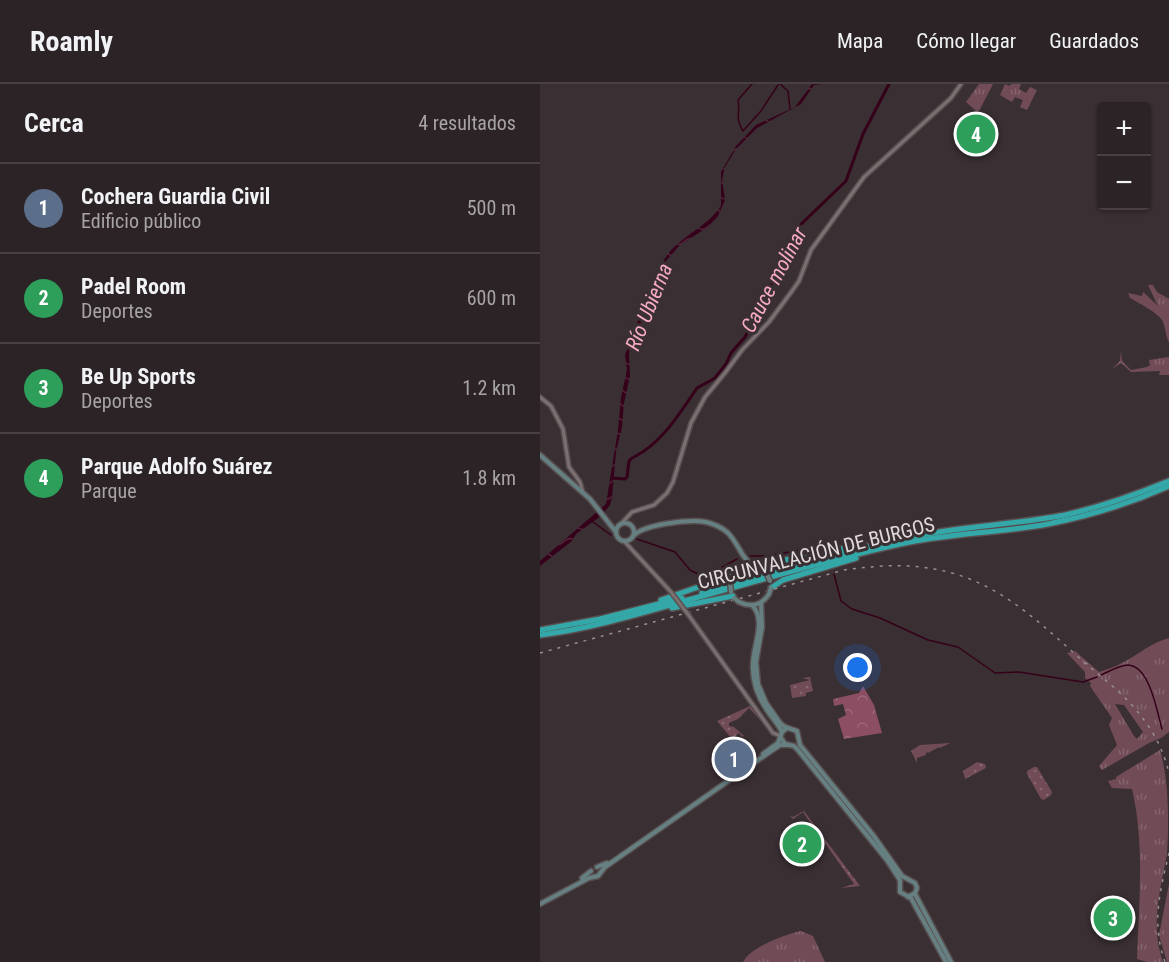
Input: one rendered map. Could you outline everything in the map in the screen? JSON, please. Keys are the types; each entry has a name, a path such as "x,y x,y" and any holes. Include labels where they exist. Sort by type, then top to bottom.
{"highway":[{"name":"CIRCUNVALACIÓN DE BURGOS","path":"540,630 622,616 797,565 911,537 1064,515 1129,496 1169,481"},
{"name":"CIRCUNVALACIÓN DE BURGOS","path":"540,634 558,633 901,544 1058,522 1114,507 1169,486"},
{"path":"759,567 825,551 911,537"},
{"path":"770,591 783,580 901,544"},
{"path":"622,616 731,578"},
{"path":"622,616 733,595"}],"main road":[{"path":"540,454 598,508 619,538 624,541 631,540 634,535 644,529 684,522 709,523 729,535 746,560 766,572 771,581 770,591 761,603 762,627 756,662 758,684 771,710 782,725 795,729 800,745 873,835 900,873 916,884 915,893 951,962"},
{"path":"610,523 644,529"},
{"path":"616,532 620,524"},
{"path":"631,525 634,535"},
{"path":"742,553 740,567 731,578 733,595 739,602 752,605 761,603"},
{"path":"740,567 752,565"},
{"path":"752,605 759,620 753,659 755,686 764,705 788,745 798,750 897,875 900,892 908,897 918,909 946,962"},
{"path":"540,903 579,880 593,867 607,862 778,743 788,727"},
{"path":"540,903 598,876 605,867 778,746 796,743 799,736"},
{"path":"597,867 601,872"},
{"path":"591,871 594,876"},
{"path":"900,883 908,879"},
{"path":"908,897 915,893"}],"street":[{"path":"620,524 629,514 654,504 667,493 673,482 691,423 707,392 769,322 792,291 799,281 814,246 864,177 954,96 961,84"},
{"path":"540,397 551,406 563,429 569,467 580,482 583,493"},
{"path":"629,514 631,525"},
{"path":"631,540 634,550"},
{"path":"624,541 690,617 772,732 781,735"}],"green space":[{"path":"979,84 993,84 979,111 976,111 966,102"},
{"path":"1005,84 1010,86 1021,84 1019,89 1026,93 1030,87 1037,90 1027,110 1020,107 1023,100 1015,97 1012,102 1000,95"},
{"path":"974,117 990,126 967,153 966,152"},
{"path":"1148,285 1153,285 1157,292 1169,299 1169,342 1160,317 1130,298 1128,293 1142,296 1143,292 1158,306"},
{"path":"1121,351 1122,361 1131,370 1147,367 1150,365 1149,360 1169,357 1169,375 1159,375 1160,371 1131,372 1121,363 1112,369 1120,361"},
{"path":"1169,638 1169,732 1102,770 1099,766 1117,745 1109,725 1112,718 1090,686 1091,683 1085,678 1085,672 1067,653 1075,651 1099,672","holes":["1115,704 1124,705 1143,732 1137,739"]},
{"path":"810,677 813,691 806,693 806,696 792,698 790,685 810,680 802,678"},
{"path":"863,686 874,705 882,733 844,739 838,719 846,715 843,704 834,706 833,699 859,693"},
{"path":"750,706 764,724 749,708 738,719 729,723 729,726 734,727 744,736 742,737 739,733 732,739 717,721"},
{"path":"950,743 926,752 926,755 917,758 917,763 911,751 920,745"},
{"path":"1160,750 1167,788 1168,814 1167,854 1159,895 1157,921 1159,948 1163,962 1147,962 1137,959 1140,852 1132,789 1112,788 1108,781 1116,779"},
{"path":"977,762 985,764 986,768 965,779 963,771"},
{"path":"1037,767 1052,792 1044,800 1041,799 1027,774 1027,771"},
{"path":"804,811 860,886 841,888 854,884 803,812 793,819 790,816 793,817"},
{"path":"1169,884 1169,962 1167,962 1159,935"},
{"path":"801,931 813,936 825,962 743,962 760,946"}],"water":[{"path":"812,84 822,84 814,85 801,104 757,128 736,149 725,167 722,179 725,200 718,216 708,227 680,245 665,262 650,297 648,308 630,345 630,376 616,452 610,505 601,516 576,534 572,541 540,566 540,561 606,504 627,370 625,355 663,262 674,247 709,220 721,206 721,172 736,146 756,125 795,107"}],"waterway":[{"path":"752,84 738,100 738,118 743,131 761,111 778,85"},
{"path":"780,84 788,91 790,109"},
{"name":"Cauce molinar","path":"634,457 662,436 697,388 715,378 731,353 745,337 770,289 775,273 795,238 795,230 846,181 863,134 889,84"},
{"name":"Cauce molinar","path":"612,478 625,479 629,461 632,458"},
{"path":"593,522 611,535"},
{"path":"637,539 675,552 690,570 698,574 717,570 737,559"},
{"path":"750,556 767,556 823,546 827,548"},
{"path":"834,574 841,601 852,609 880,618 928,640 958,647 995,673 1019,672 1083,682 1097,677"},
{"path":"1101,675 1125,665 1136,667 1147,681 1162,729"}],"railway":[{"path":"540,653 844,570 896,566 935,569 968,578 1005,597 1038,621 1107,681 1128,701 1150,729 1169,773"},
{"path":"1165,962 1158,934 1158,908 1169,853"}],"place":[{"name":"Parque Adolfo Suárez","path":"976,134"},
{"name":"Cochera Guardia Civil","path":"734,759"},
{"name":"Padel Room","path":"802,844"},
{"name":"Be Up Sports","path":"1113,918"}],"water label":[{"name":"Río Ubierna","path":"649,307"}]}
